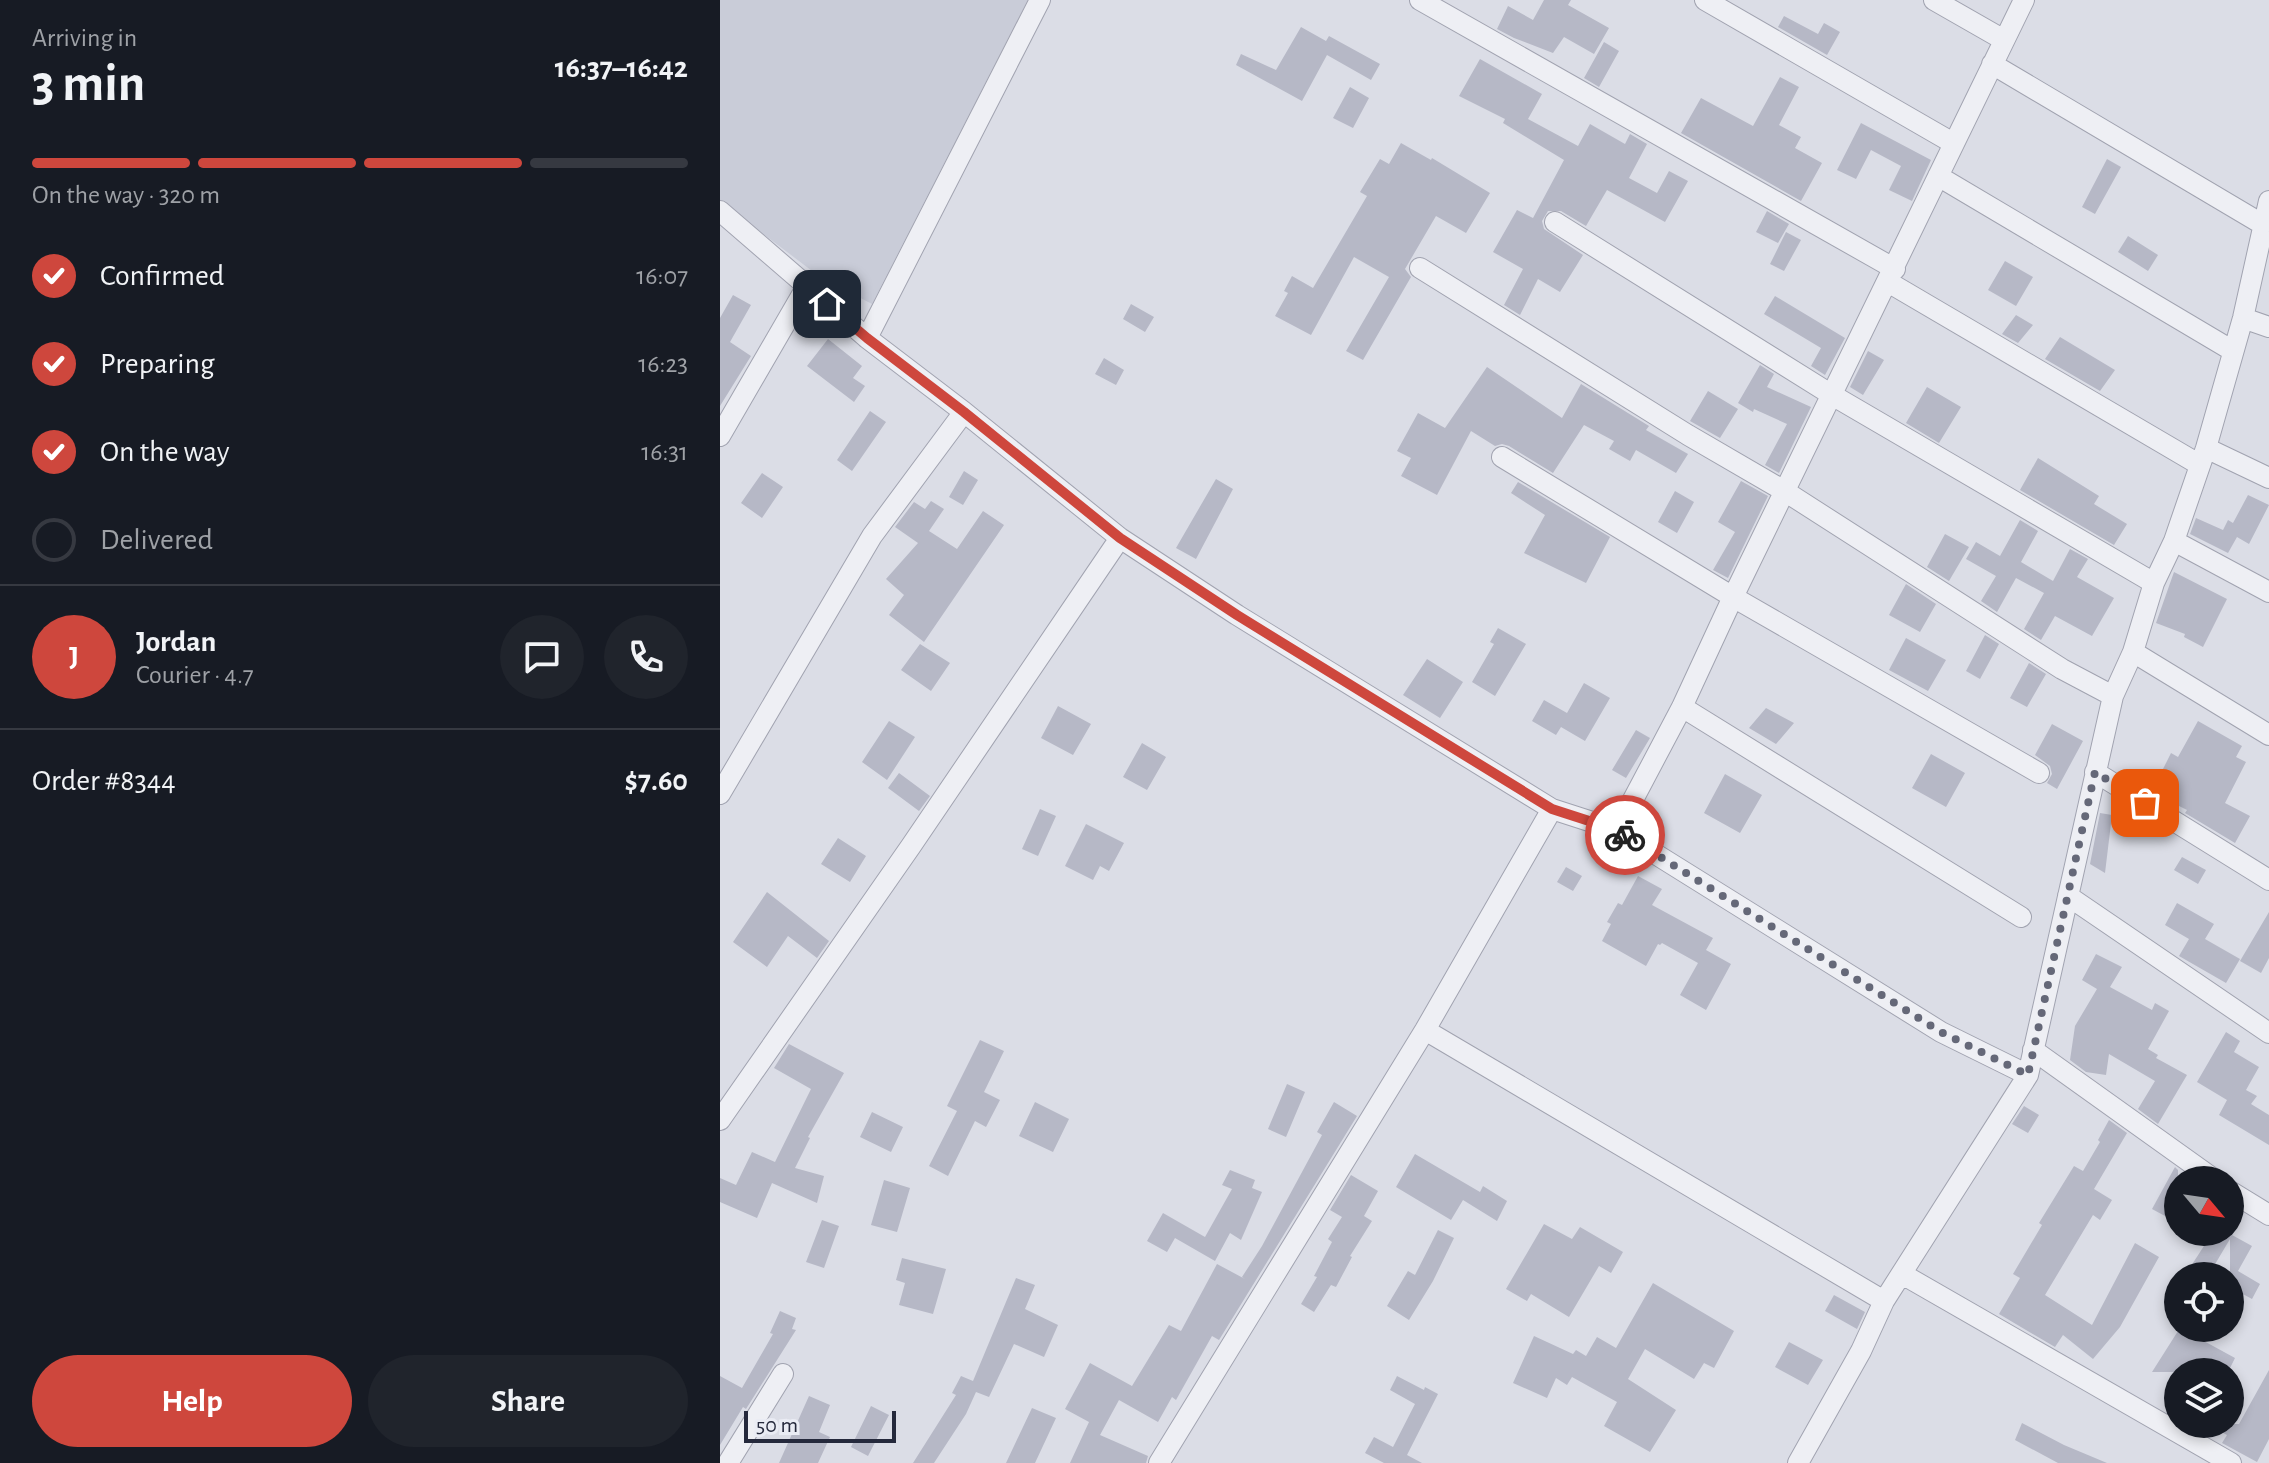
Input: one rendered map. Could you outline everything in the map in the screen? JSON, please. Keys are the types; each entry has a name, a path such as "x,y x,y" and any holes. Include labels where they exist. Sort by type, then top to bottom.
{"street":[{"path":"867,338 1040,0"},
{"path":"1420,0 2203,456 2269,478"},
{"path":"1705,0 1953,143"},
{"path":"1934,0 2004,40"},
{"path":"1617,830 1682,707 2024,0"},
{"path":"1992,64 2262,224"},
{"path":"1938,176 2233,351"},
{"path":"1798,1463 1861,1351 1884,1301 2028,1075 2113,696 2133,652 2154,583 2174,541 2203,456 2243,318 2269,201"},
{"path":"720,211 867,338 1120,538 1250,623 1552,809 1617,830 1941,1032 2028,1075"},
{"path":"1555,222 1832,395 2154,583"},
{"path":"1420,268 1688,435 1786,492 2062,669 2113,696"},
{"path":"720,436 807,286"},
{"path":"2243,318 2269,327"},
{"path":"720,794 872,536 964,412"},
{"path":"1502,457 1733,597 2039,773"},
{"path":"720,1120 1120,538"},
{"path":"2174,541 2269,592"},
{"path":"2133,652 2269,735"},
{"path":"1682,707 2021,917"},
{"path":"2095,772 2269,880"},
{"path":"1159,1463 1425,1030 1552,809"},
{"path":"2068,896 2269,1033"},
{"path":"1425,1030 1884,1301"},
{"path":"2033,1050 2195,1166"},
{"path":"2244,1200 2269,1215"},
{"path":"1902,1274 2231,1463"},
{"path":"728,1463 783,1374"}],"shaded area":[{"path":"720,0 1028,0 872,304 820,277 720,201"}],"building":[{"path":"1544,0 1571,0 1568,5 1609,28 1594,54 1564,37 1553,53 1497,29 1508,6 1533,20"},
{"path":"1784,16 1818,34 1824,23 1840,32 1827,55 1778,27"},
{"path":"1301,27 1326,41 1329,36 1380,64 1371,80 1327,55 1302,101 1236,65 1241,54 1276,70"},
{"path":"1604,42 1619,51 1599,87 1584,78"},
{"path":"1480,59 1542,94 1528,119 1578,146 1590,124 1625,144 1630,134 1647,144 1629,178 1657,193 1669,171 1688,181 1665,222 1607,190 1586,226 1561,211 1548,211 1542,221 1544,229 1583,255 1560,292 1538,279 1520,315 1504,305 1523,269 1493,252 1517,210 1533,218 1564,160 1503,123 1505,119 1459,96"},
{"path":"1780,77 1799,87 1779,125 1801,137 1795,148 1822,163 1801,201 1681,133 1701,98 1753,126"},
{"path":"1350,87 1369,98 1353,128 1333,118"},
{"path":"1861,123 1931,160 1912,201 1889,190 1901,166 1871,150 1856,179 1837,170"},
{"path":"1401,143 1490,193 1466,233 1436,216 1405,269 1411,277 1363,360 1346,351 1389,277 1354,257 1311,335 1275,316 1288,293 1284,291 1292,276 1313,288 1367,196 1360,192 1380,159 1389,164"},
{"path":"2107,159 2121,167 2095,214 2082,207"},
{"path":"1767,211 1789,224 1778,243 1756,232"},
{"path":"1786,232 1801,240 1784,271 1770,264"},
{"path":"2128,236 2158,255 2148,271 2118,252"},
{"path":"2005,261 2033,277 2016,306 1988,290"},
{"path":"733,295 751,305 730,342 751,356 720,406 720,318"},
{"path":"1775,296 1845,338 1825,375 1811,366 1821,348 1764,314"},
{"path":"1131,304 1154,317 1145,332 1123,319"},
{"path":"2016,315 2033,325 2018,343 2002,334"},
{"path":"2060,337 2115,370 2100,391 2045,359"},
{"path":"828,339 862,366 853,378 865,386 854,402 807,366"},
{"path":"1868,351 1884,360 1863,395 1850,387"},
{"path":"1104,358 1124,370 1116,385 1095,374"},
{"path":"1760,365 1774,374 1767,387 1811,407 1779,473 1765,465 1787,424 1738,403"},
{"path":"1487,367 1562,418 1581,384 1649,426 1646,430 1688,454 1676,473 1636,450 1630,461 1609,449 1614,441 1584,425 1553,473 1509,446 1495,446 1471,431 1437,495 1401,476 1411,458 1397,451 1418,413 1445,428"},
{"path":"1927,387 1961,407 1939,443 1906,423"},
{"path":"1708,391 1738,409 1720,438 1690,421"},
{"path":"870,411 886,422 852,471 837,460"},
{"path":"2038,458 2099,496 2094,504 2127,524 2114,545 2020,490"},
{"path":"964,471 978,480 963,505 949,497"},
{"path":"762,473 783,487 762,518 741,503"},
{"path":"1216,479 1233,489 1196,559 1176,548"},
{"path":"1741,481 1768,496 1728,578 1713,570 1735,532 1718,522"},
{"path":"1518,482 1610,537 1586,583 1524,553 1545,515 1511,493"},
{"path":"1675,491 1694,502 1677,533 1658,522"},
{"path":"2248,495 2269,505 2249,544 2237,537 2228,553 2190,534 2196,518 2223,530 2228,520 2233,523"},
{"path":"931,501 944,509 929,531 957,549 983,511 1004,525 924,642 889,615 904,595 886,579 918,543 895,527 914,502 925,509"},
{"path":"2020,520 2038,531 2021,562 2053,581 2070,549 2088,559 2077,577 2114,598 2092,636 2055,616 2041,640 2024,629 2044,593 2016,578 1997,612 1981,601 1996,576 1966,559 1976,542 2000,556"},
{"path":"1945,534 1969,547 1949,581 1927,567"},
{"path":"2174,572 2227,599 2203,647 2184,637 2185,634 2156,623"},
{"path":"1906,584 1936,604 1920,632 1889,615"},
{"path":"1498,628 1526,644 1495,696 1472,682 1494,644 1490,642"},
{"path":"1985,635 1999,644 1980,679 1966,671"},
{"path":"1906,638 1946,660 1928,691 1889,670"},
{"path":"920,644 950,663 931,691 901,670"},
{"path":"1427,659 1463,682 1440,718 1403,695"},
{"path":"2029,663 2046,674 2027,707 2010,698"},
{"path":"1584,683 1610,698 1585,741 1561,727 1556,735 1532,721 1544,700 1567,713"},
{"path":"1058,706 1091,724 1073,755 1041,738"},
{"path":"1766,708 1794,723 1776,744 1749,728"},
{"path":"889,721 915,737 887,780 862,762"},
{"path":"2198,721 2242,746 2236,757 2246,762 2225,803 2250,816 2235,843 2185,813 2187,810 2155,794 2163,779 2159,777 2171,753 2178,757"},
{"path":"2052,724 2083,741 2057,789 2047,783 2052,774 2050,766 2035,755"},
{"path":"1636,730 1650,738 1626,778 1612,770"},
{"path":"1142,743 1166,757 1147,790 1123,777"},
{"path":"1931,754 1965,773 1946,807 1912,788"},
{"path":"899,773 930,796 919,811 888,788"},
{"path":"1725,774 1762,795 1740,833 1704,813"},
{"path":"1040,809 1056,816 1038,856 1022,849"},
{"path":"2100,813 2112,815 2105,873 2090,864"},
{"path":"1086,824 1124,843 1109,871 1100,866 1093,880 1065,866"},
{"path":"838,838 866,856 850,882 821,864"},
{"path":"2182,857 2206,870 2198,884 2174,870"},
{"path":"1566,867 1582,876 1573,891 1557,882"},
{"path":"1638,876 1662,889 1652,905 1713,938 1706,950 1731,964 1706,1010 1680,995 1698,963 1662,943 1658,944 1646,966 1602,941 1611,924 1607,922 1618,903 1622,905"},
{"path":"767,892 829,941 817,958 788,936 767,967 733,942"},
{"path":"2177,903 2214,924 2205,939 2240,959 2226,983 2179,956 2189,939 2165,925"},
{"path":"2269,912 2269,958 2261,973 2240,961"},
{"path":"2096,954 2122,967 2110,987 2152,1010 2155,1003 2169,1011 2148,1049 2158,1055 2156,1058 2187,1075 2158,1124 2138,1109 2155,1081 2109,1054 2106,1075 2086,1072 2070,1060 2075,1026 2097,989 2082,980"},
{"path":"2226,1032 2240,1041 2234,1052 2259,1067 2246,1090 2257,1096 2251,1104 2269,1115 2269,1145 2219,1115 2227,1100 2197,1082"},
{"path":"980,1040 1004,1051 984,1092 1000,1100 986,1127 975,1121 948,1176 929,1166 957,1111 947,1106"},
{"path":"789,1044 844,1073 808,1137 795,1168 824,1176 817,1203 772,1183 757,1218 720,1202 720,1178 736,1185 752,1152 775,1162 811,1089 774,1068"},
{"path":"1287,1084 1305,1092 1286,1137 1268,1129"},
{"path":"1035,1102 1069,1119 1053,1152 1019,1136"},
{"path":"1334,1102 1357,1116 1219,1340 1212,1336 1176,1400 1172,1397 1158,1422 1119,1400 1100,1435 1148,1456 1146,1463 1070,1463 1089,1422 1065,1409 1090,1363 1132,1386 1169,1325 1181,1331 1217,1264 1245,1279 1242,1277 1322,1135 1317,1132"},
{"path":"2024,1106 2039,1115 2028,1133 2012,1124"},
{"path":"872,1112 903,1127 891,1152 860,1137"},
{"path":"2109,1120 2127,1133 2094,1189 2112,1200 2100,1220 2093,1215 2045,1295 2092,1325 2135,1243 2159,1257 2120,1327 2093,1359 2063,1335 2055,1347 1999,1314 2020,1278 2013,1274 2042,1225 2039,1223 2074,1166 2083,1171"},
{"path":"1415,1154 1480,1192 1483,1186 1507,1201 1497,1221 1463,1200 1451,1220 1396,1187"},
{"path":"1230,1170 1255,1180 1252,1188 1262,1192 1241,1240 1230,1233 1215,1261 1175,1238 1167,1252 1147,1241 1163,1213 1205,1237 1232,1189 1222,1185"},
{"path":"1351,1175 1378,1191 1364,1216 1372,1221 1350,1256 1336,1287 1331,1285 1314,1312 1301,1304 1332,1242 1328,1239 1342,1217 1330,1210"},
{"path":"884,1180 910,1188 897,1232 871,1225"},
{"path":"2164,1187 2164,1215 2152,1209"},
{"path":"822,1220 839,1226 824,1268 806,1262"},
{"path":"1544,1224 1572,1239 1580,1227 1623,1252 1611,1273 1599,1266 1569,1317 1531,1294 1527,1301 1506,1289"},
{"path":"1438,1230 1454,1238 1409,1320 1387,1306 1408,1271 1415,1275"},
{"path":"2244,1242 2252,1246 2243,1262 2230,1262 2230,1246 2244,1246"},
{"path":"2204,1246 2226,1246 2216,1262 2194,1262"},
{"path":"902,1258 946,1269 933,1314 899,1305 905,1283 896,1280"},
{"path":"2244,1275 2260,1284 2252,1299 2244,1295"},
{"path":"1016,1278 1035,1285 1025,1309 1058,1325 1044,1357 1014,1344 989,1397 976,1392 966,1414 934,1463 913,1463 956,1395 952,1393 961,1376 973,1381"},
{"path":"1653,1283 1734,1331 1714,1368 1704,1363 1694,1379 1645,1349 1628,1379 1676,1410 1650,1452 1604,1426 1617,1402 1572,1377 1567,1385 1556,1378 1547,1398 1513,1383 1534,1336 1573,1354 1576,1350 1586,1356 1597,1337 1616,1348"},
{"path":"1834,1295 1865,1312 1857,1329 1825,1311"},
{"path":"780,1311 796,1318 792,1329 796,1330 720,1445 720,1376 742,1388 773,1334 770,1333"},
{"path":"1789,1342 1823,1360 1808,1385 1775,1367"},
{"path":"2171,1342 2206,1342 2235,1358 2164,1358 2164,1372 2152,1372"},
{"path":"2269,1370 2269,1439 2257,1462 2222,1443 2225,1438 2244,1438 2244,1415"},
{"path":"1397,1376 1438,1394 1407,1455 1422,1463 1384,1463 1365,1453 1374,1437 1393,1447 1415,1404 1390,1390"},
{"path":"809,1396 830,1405 819,1432 830,1437 818,1463 779,1463"},
{"path":"871,1406 889,1415 868,1456 851,1447"},
{"path":"1032,1408 1056,1418 1035,1463 1006,1463"},
{"path":"2022,1423 2107,1463 2058,1463 2015,1440"}],"way so far":[{"path":"1625,835 1941,1032 2028,1075 2095,772 2145,803"}],"route":[{"path":"827,304 1120,538 1237,615 1552,809 1625,835"}]}
